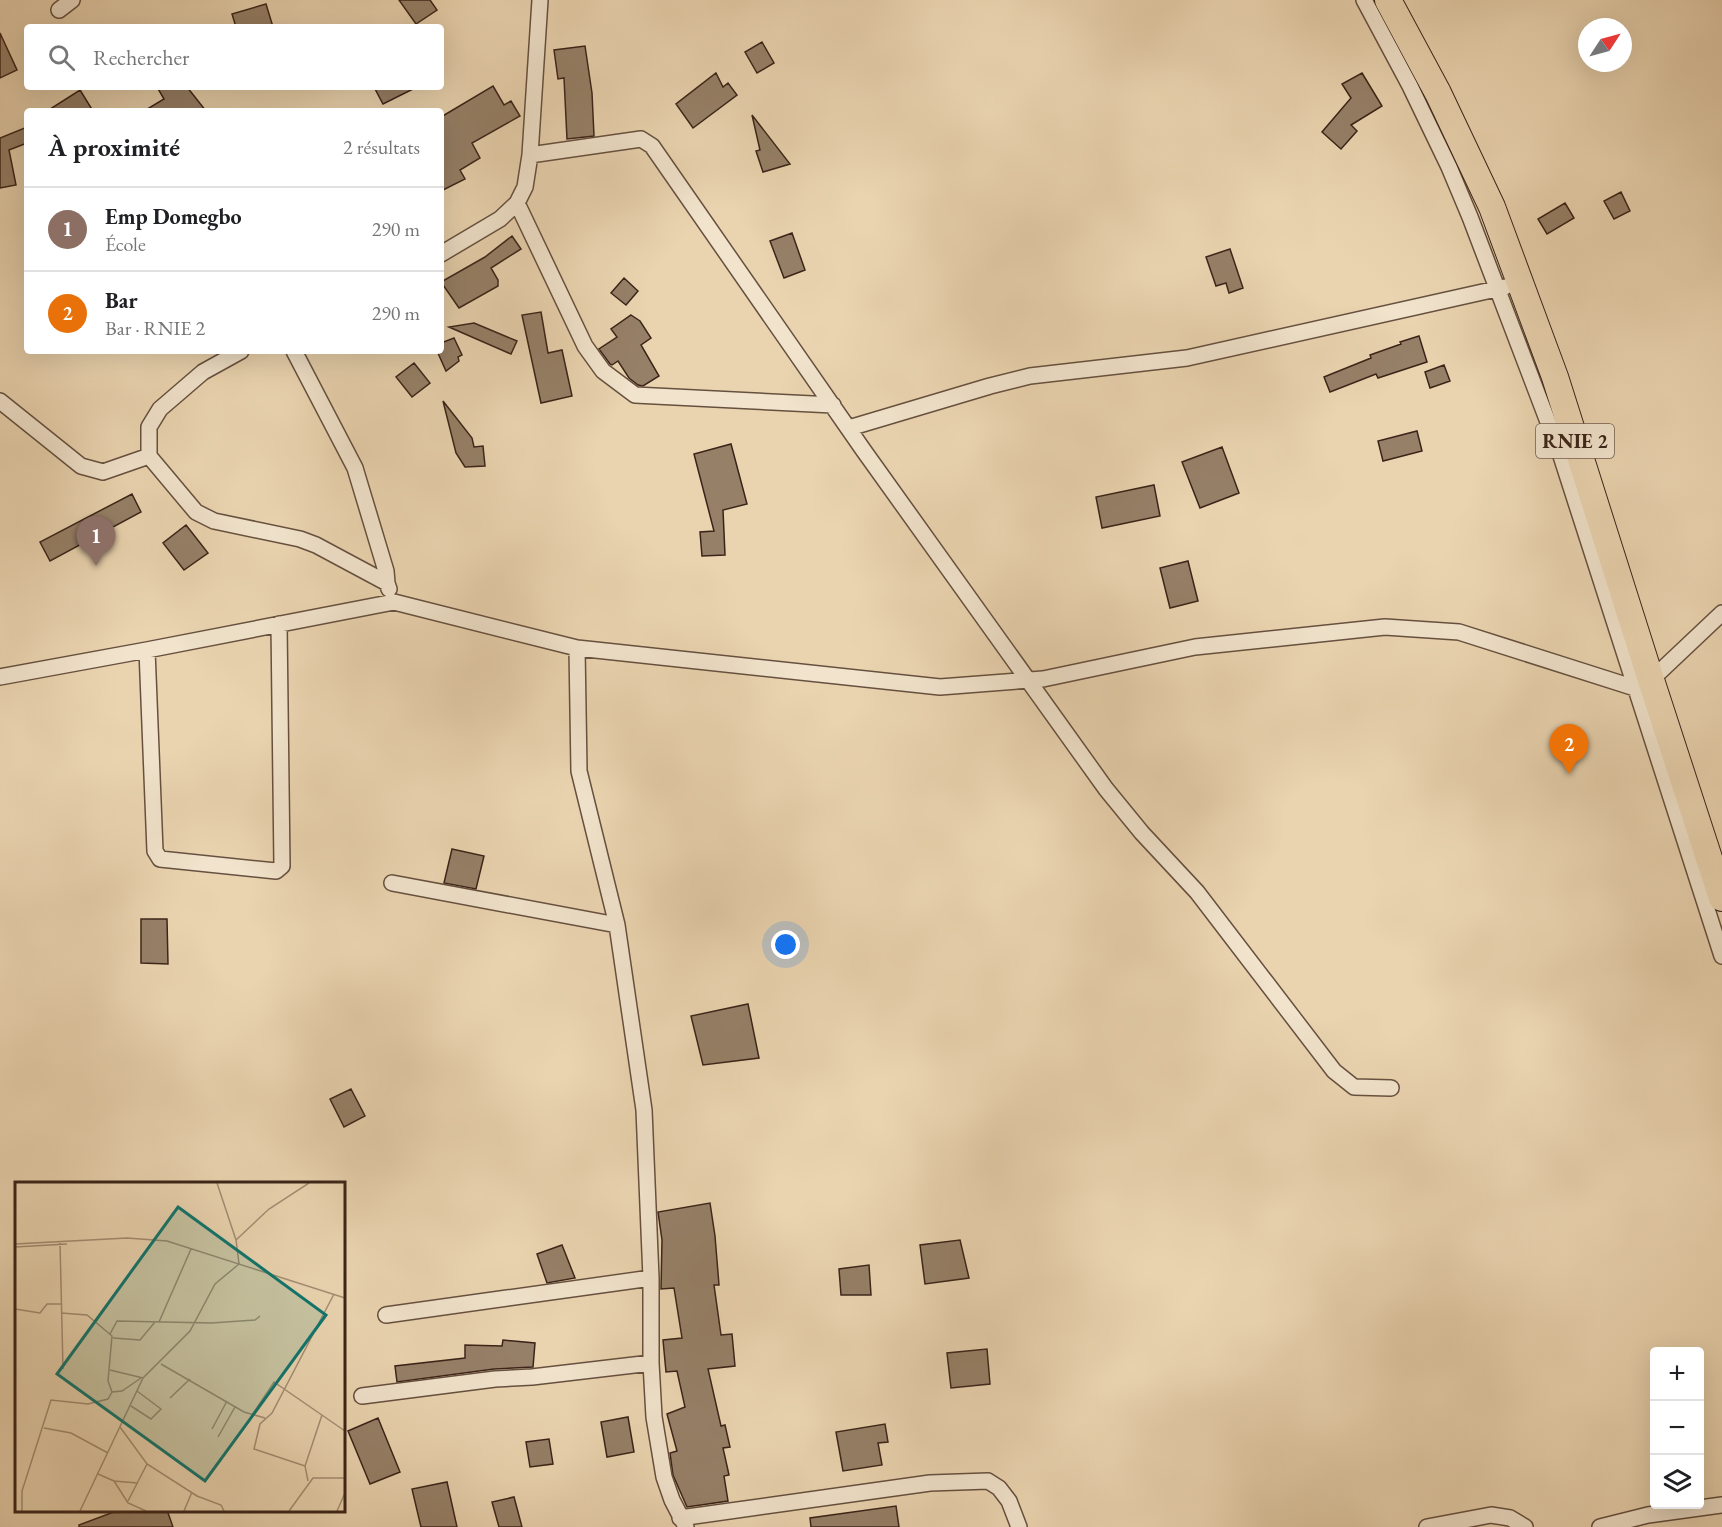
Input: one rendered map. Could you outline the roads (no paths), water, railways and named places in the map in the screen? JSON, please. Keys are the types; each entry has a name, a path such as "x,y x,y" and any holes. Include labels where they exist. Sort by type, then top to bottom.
{"highway":[{"name":"RNIE 2","path":"1388,0 1438,93 1492,207 1509,286 1555,377 1643,684 1722,897"}],"street":[{"path":"59,10 72,0"},
{"path":"444,252 500,219 517,204 525,187 530,155 540,0"},
{"path":"849,428 1030,376 1187,358 1509,286 1410,86 1364,0"},
{"path":"530,155 641,139 652,146 1106,789 1142,833 1197,892 1334,1071 1354,1087 1391,1088"},
{"path":"517,204 585,346 603,371 635,395 833,405"},
{"path":"236,354 203,372 159,409 149,427 149,456 196,512 204,517 300,539 316,545 387,583"},
{"path":"296,354 355,468 394,602"},
{"path":"0,401 81,466 103,472 149,456"},
{"path":"0,677 394,602 577,648 940,687 1044,679 1195,647 1386,627 1459,632 1643,684"},
{"path":"1643,684 1722,613"},
{"path":"147,650 155,851 157,855 160,859 276,871 282,866 279,624"},
{"path":"577,648 579,771 617,925 644,1110 654,1417 664,1477 683,1522 930,1483 988,1481 999,1488 1009,1501 1019,1527"},
{"path":"1643,684 1722,956"},
{"path":"392,883 617,925"},
{"path":"386,1315 651,1278"},
{"path":"362,1396 495,1379 651,1364"},
{"path":"1600,1527 1648,1515 1722,1504"},
{"path":"1428,1527 1491,1515 1510,1518 1525,1527"}],"place":[{"name":"Emp Domegbo","path":"96,566"},
{"name":"Bar","path":"1569,774"}]}
